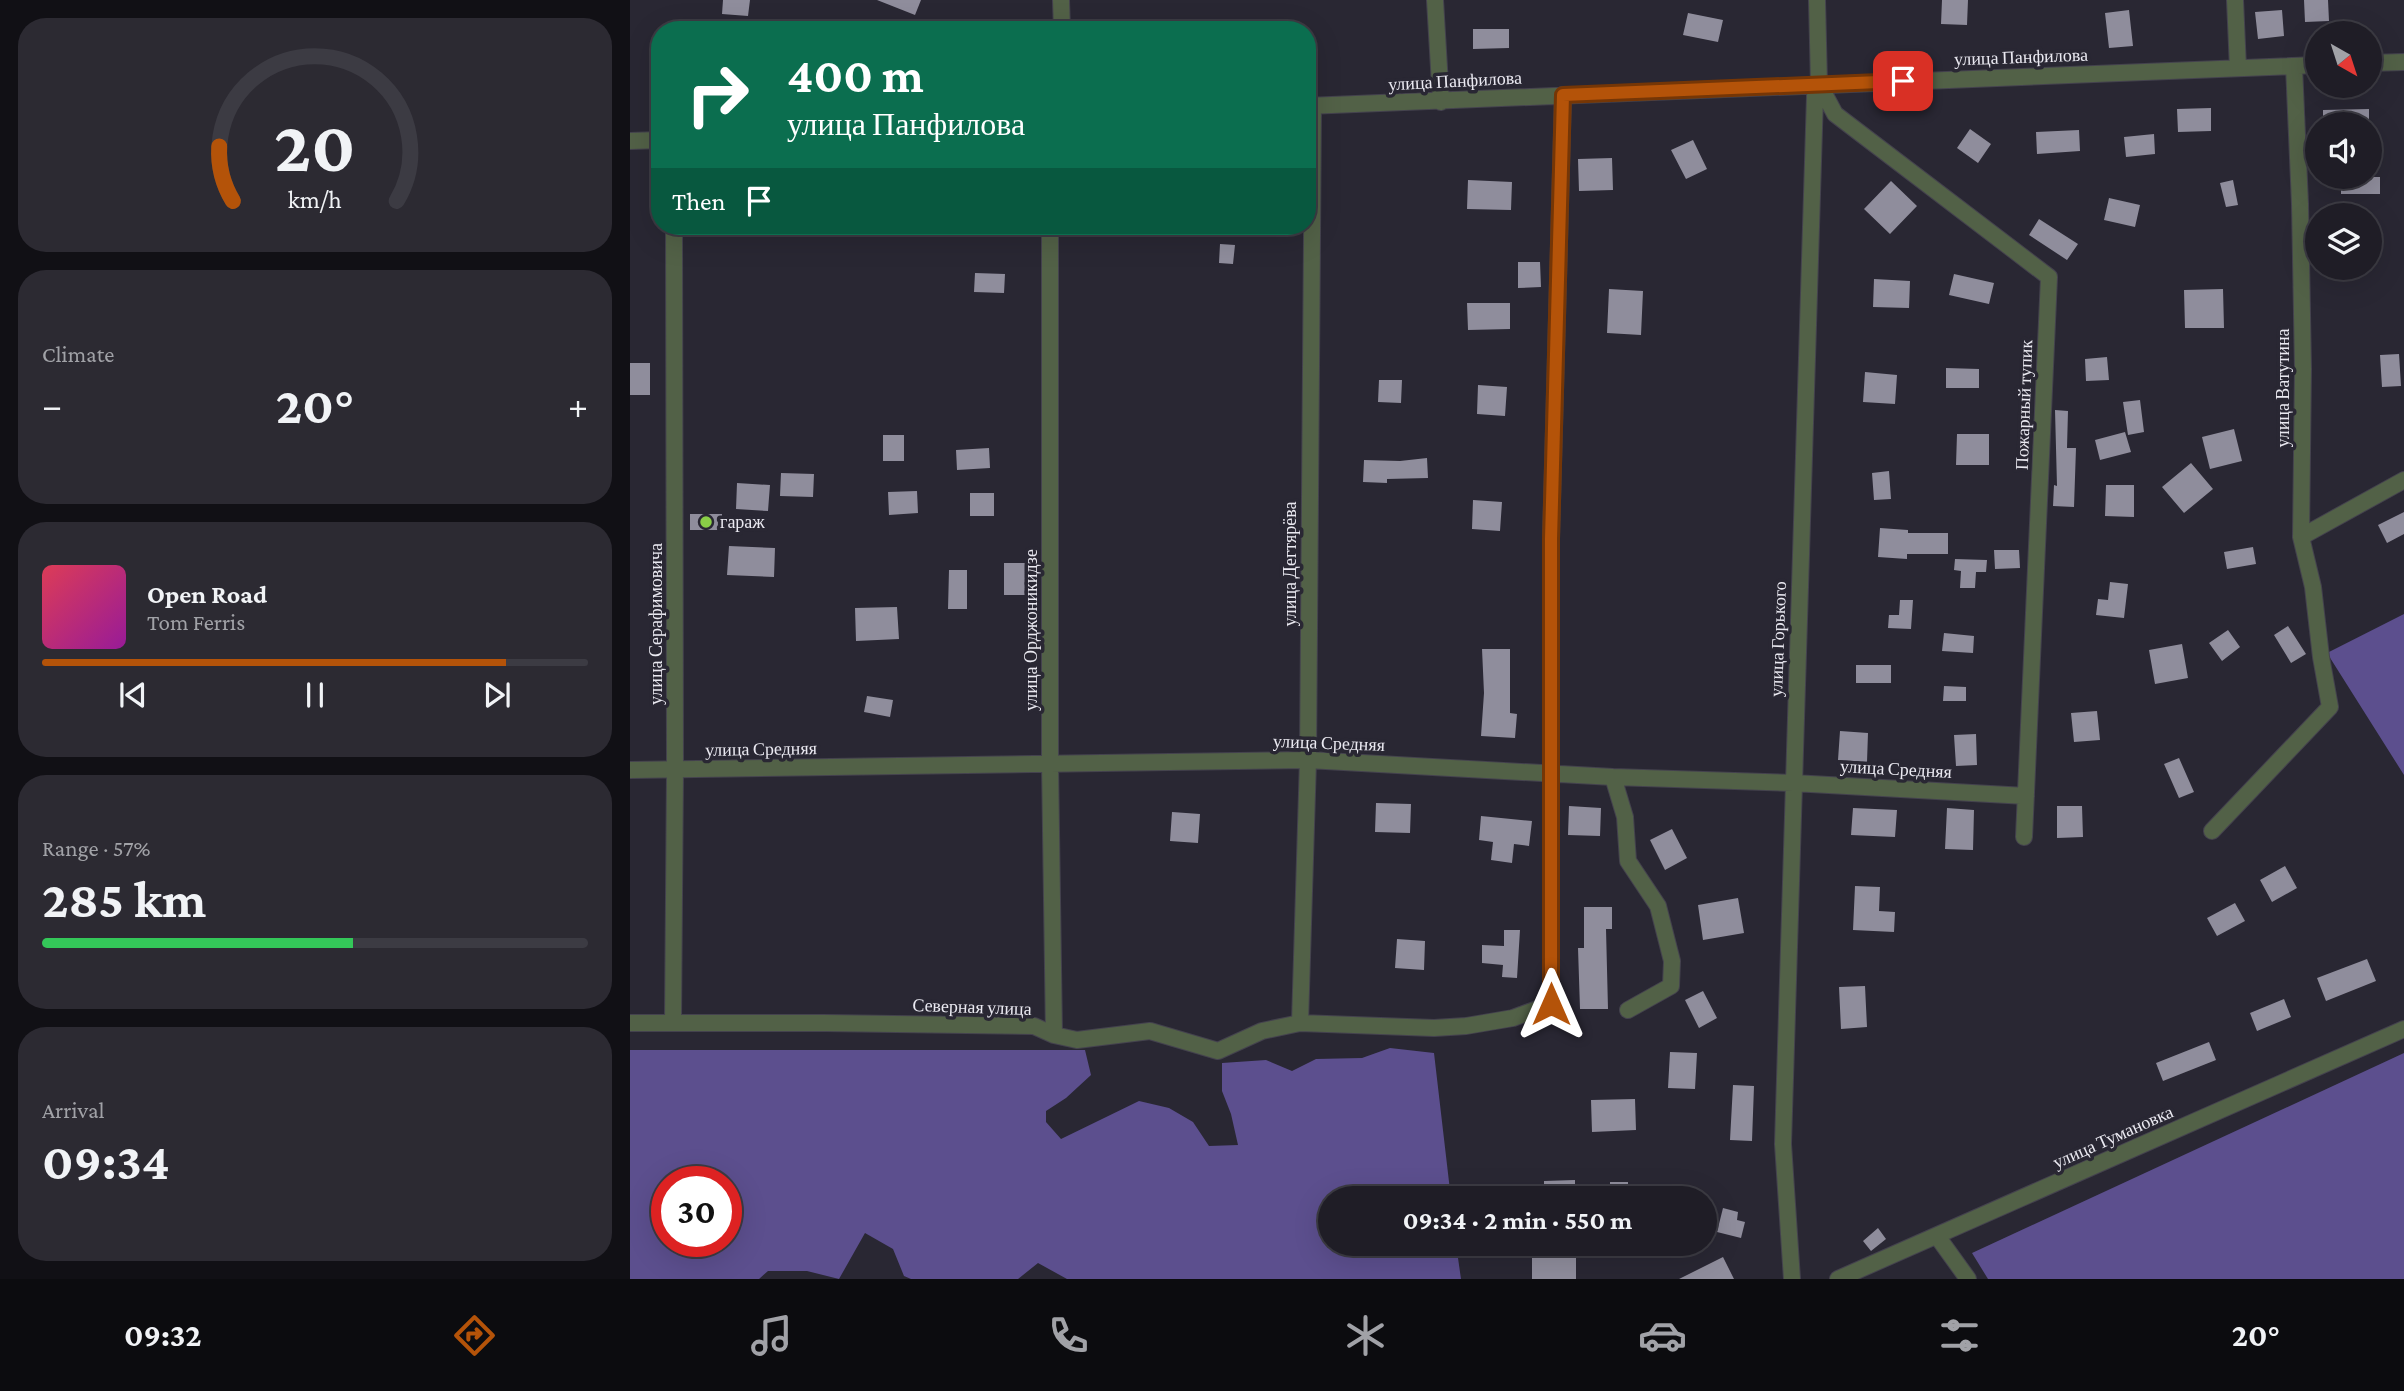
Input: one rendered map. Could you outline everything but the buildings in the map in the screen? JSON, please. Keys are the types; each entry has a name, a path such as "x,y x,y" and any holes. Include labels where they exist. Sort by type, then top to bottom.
{"street":[{"path":"1061,0 1062,21"},
{"path":"1435,0 1441,102"},
{"name":"улица Горького","path":"1792,1279 1783,1143 1814,110 1819,84 1817,0"},
{"path":"2235,0 2238,68"},
{"path":"2382,63 2404,62"},
{"name":"улица Ватутина","path":"2212,831 2330,707 2313,587 2301,537 2303,369 2294,66"},
{"name":"улица Панфилова","path":"1316,106 2305,66"},
{"name":"Пожарный тупик","path":"1819,84 1835,114 2049,277 2024,837"},
{"path":"1552,773 1551,539 1563,95"},
{"path":"630,141 651,140"},
{"name":"улица Серафимовича","path":"673,1022 676,770 674,235"},
{"name":"улица Орджоникидзе","path":"1051,235 1050,763 1054,1035"},
{"name":"улица Дегтярёва","path":"1300,1023 1308,760 1310,235"},
{"path":"2301,537 2404,480"},
{"name":"улица Средняя","path":"630,770 1308,760 2026,796"},
{"name":"Северная улица","path":"630,1023 1034,1026 1054,1035 1077,1040 1150,1031 1218,1051 1262,1031 1300,1023 1434,1028 1513,1018 1551,1004 1552,773"},
{"path":"1613,777 1625,817 1628,860 1658,906 1672,961 1671,986 1628,1010"},
{"name":"улица Тумановка","path":"1838,1279 2404,1029"},
{"path":"1937,1236 1968,1279"}],"shaded area":[{"path":"2404,614 2404,775 2327,653"},
{"path":"1390,1048 1434,1053 1449,1186 1318,1186 1318,1256 1458,1256 1461,1279 1067,1279 1038,1263 1018,1279 911,1279 904,1276 893,1249 865,1233 839,1279 807,1271 768,1271 759,1279 630,1279 630,1050 1085,1050 1091,1075 1066,1098 1046,1111 1046,1122 1061,1139 1139,1101 1169,1108 1193,1122 1209,1146 1238,1145 1222,1091 1222,1063 1266,1060 1292,1071 1316,1059 1362,1058"},
{"path":"2404,1053 2404,1279 1988,1279 1972,1253"}],"place":[{"name":"гараж","path":"706,522"}],"route":[{"path":"1551,1004 1551,539 1563,95 1903,81"}]}
